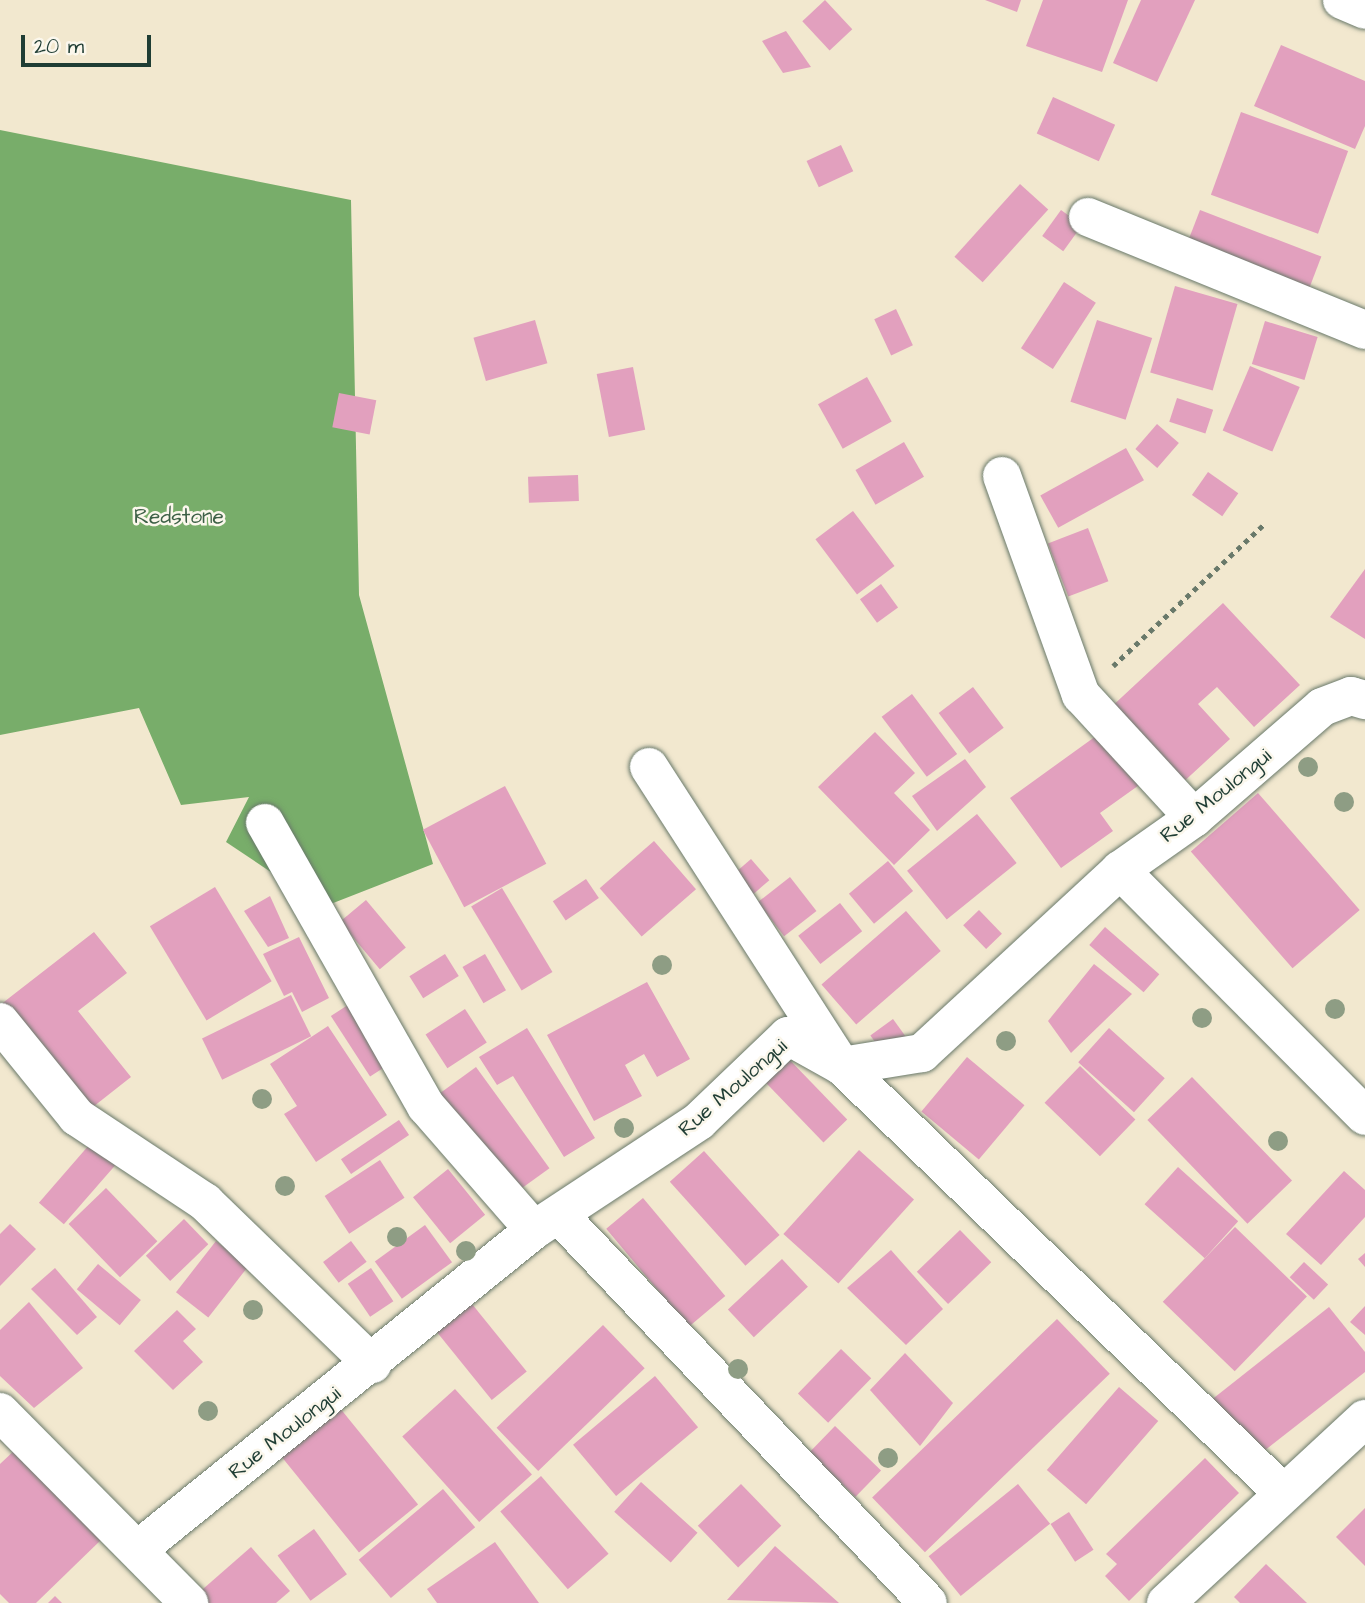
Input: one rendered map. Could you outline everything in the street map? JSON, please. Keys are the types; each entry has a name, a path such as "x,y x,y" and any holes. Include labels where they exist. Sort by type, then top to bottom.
{"street":[{"path":"1342,0 1365,10"},
{"path":"1088,217 1365,330"},
{"path":"1002,476 1081,695 1194,818"},
{"name":"Rue Moulongui","path":"141,1547 547,1222 699,1121 788,1036 842,1066 922,1053 1119,870 1194,818 1322,706 1351,696 1365,700"},
{"path":"649,767 842,1066 1283,1493"},
{"path":"265,823 426,1106 547,1222 928,1603"},
{"path":"1119,870 1365,1116"},
{"path":"0,1022 77,1117 205,1202 372,1364"},
{"path":"1166,1603 1365,1419"},
{"path":"5,1427 141,1547 189,1603"}],"path":[{"path":"1081,695 1264,524"}],"green space":[{"name":"Redstone","path":"0,130 351,200 359,595 433,864 323,907 226,842 249,797 181,805 139,708 0,735"}],"building":[{"path":"825,0 852,29 830,50 802,21"},
{"path":"985,0 1021,0 1017,12"},
{"path":"1043,0 1128,0 1102,72 1026,46"},
{"path":"1141,0 1195,0 1157,82 1113,63"},
{"path":"786,31 811,67 783,73 762,41"},
{"path":"1281,45 1365,81 1365,126 1355,149 1254,106"},
{"path":"1053,97 1115,125 1099,161 1037,134"},
{"path":"1241,112 1348,151 1318,234 1211,195"},
{"path":"841,145 853,171 819,187 807,161"},
{"path":"1020,184 1048,209 983,282 954,257"},
{"path":"1061,210 1082,225 1063,251 1042,236"},
{"path":"1200,210 1321,257 1307,294 1186,247"},
{"path":"1064,282 1096,303 1053,369 1021,348"},
{"path":"1175,286 1237,304 1213,390 1150,373"},
{"path":"896,309 913,345 891,355 874,319"},
{"path":"535,320 547,363 486,381 473,338"},
{"path":"1097,320 1152,338 1126,420 1070,402"},
{"path":"1265,321 1318,337 1304,380 1252,364"},
{"path":"1250,366 1300,387 1272,452 1223,430"},
{"path":"633,367 645,430 609,437 597,374"},
{"path":"867,377 892,422 843,449 818,404"},
{"path":"339,393 376,400 370,435 332,427"},
{"path":"1177,398 1213,410 1205,434 1169,422"},
{"path":"1157,424 1179,443 1157,468 1135,449"},
{"path":"904,442 924,477 876,505 856,470"},
{"path":"1126,448 1144,480 1058,528 1040,496"},
{"path":"1208,472 1238,493 1222,516 1192,495"},
{"path":"578,475 579,501 529,503 528,477"},
{"path":"853,511 895,566 857,594 815,539"},
{"path":"1088,528 1108,581 1068,597 1048,543"},
{"path":"1365,569 1365,639 1330,617"},
{"path":"881,584 898,607 877,623 860,599"},
{"path":"1223,603 1300,685 1254,727 1217,687 1198,704 1230,739 1179,786 1108,710"},
{"path":"973,687 1004,728 969,754 939,713"},
{"path":"912,694 957,754 927,777 882,717"},
{"path":"1103,731 1142,783 1100,813 1113,831 1061,868 1010,798"},
{"path":"875,732 915,773 894,793 930,830 894,865 818,787"},
{"path":"965,759 986,787 937,831 912,796"},
{"path":"505,786 546,864 464,907 423,830"},
{"path":"1258,793 1360,910 1293,968 1191,851"},
{"path":"977,814 1017,863 947,920 907,871"},
{"path":"654,841 696,889 642,937 600,888"},
{"path":"751,859 769,880 754,894 735,873"},
{"path":"888,861 913,891 874,924 849,894"},
{"path":"790,877 816,911 784,936 758,902"},
{"path":"586,879 599,898 566,920 553,901"},
{"path":"215,887 272,981 207,1020 150,926"},
{"path":"502,888 552,972 522,991 471,907"},
{"path":"270,896 289,938 268,947 244,911"},
{"path":"366,900 406,947 380,969 340,922"},
{"path":"840,903 862,931 820,964 798,936"},
{"path":"979,910 1002,934 986,949 963,925"},
{"path":"906,911 941,951 856,1024 821,984"},
{"path":"1105,927 1159,974 1144,992 1089,945"},
{"path":"94,932 127,973 78,1011 131,1077 84,1114 0,1005"},
{"path":"299,937 329,998 302,1012 292,992 284,996 263,954"},
{"path":"445,954 459,976 423,998 409,976"},
{"path":"485,954 506,990 483,1003 462,967"},
{"path":"1094,964 1132,994 1071,1053 1048,1021"},
{"path":"647,982 690,1059 657,1077 644,1054 625,1065 642,1096 594,1121 547,1035"},
{"path":"291,995 311,1036 222,1080 202,1038"},
{"path":"351,1003 390,1063 370,1076 331,1016"},
{"path":"465,1009 487,1043 447,1068 426,1035"},
{"path":"893,1019 907,1038 884,1055 870,1035"},
{"path":"328,1026 387,1115 316,1162 284,1114 297,1106 270,1064"},
{"path":"527,1028 595,1138 564,1157 513,1076 497,1085 479,1057"},
{"path":"1109,1028 1165,1078 1134,1112 1078,1062"},
{"path":"784,1054 847,1119 823,1142 760,1077"},
{"path":"967,1057 1024,1105 979,1160 921,1111"},
{"path":"1080,1066 1135,1119 1100,1156 1045,1103"},
{"path":"476,1067 549,1168 511,1196 437,1095"},
{"path":"1192,1077 1292,1181 1247,1224 1147,1120"},
{"path":"399,1120 409,1135 351,1174 341,1159"},
{"path":"96,1137 121,1159 64,1224 39,1203"},
{"path":"859,1150 914,1200 838,1283 783,1234"},
{"path":"704,1151 780,1235 745,1266 670,1182"},
{"path":"380,1160 405,1198 349,1234 325,1196"},
{"path":"1178,1167 1238,1221 1205,1258 1145,1204"},
{"path":"448,1169 485,1215 450,1243 413,1197"},
{"path":"1344,1171 1365,1190 1365,1217 1321,1265 1286,1234"},
{"path":"106,1188 157,1241 120,1277 69,1224"},
{"path":"643,1198 725,1296 689,1327 606,1229"},
{"path":"184,1219 208,1244 170,1281 146,1256"},
{"path":"10,1224 36,1249 0,1286 0,1234"},
{"path":"425,1225 452,1262 402,1299 375,1261"},
{"path":"1235,1227 1307,1296 1235,1371 1163,1302"},
{"path":"960,1230 991,1262 948,1304 917,1272"},
{"path":"216,1241 248,1266 208,1317 176,1292"},
{"path":"351,1241 367,1262 339,1283 323,1262"},
{"path":"891,1250 943,1309 906,1345 847,1288"},
{"path":"1365,1253 1365,1267 1358,1259"},
{"path":"782,1259 808,1287 754,1337 728,1309"},
{"path":"1304,1262 1328,1285 1314,1300 1290,1277"},
{"path":"98,1264 141,1300 120,1325 77,1289"},
{"path":"55,1268 97,1317 77,1335 31,1289"},
{"path":"371,1268 393,1301 370,1317 348,1284"},
{"path":"29,1302 83,1368 34,1408 0,1376 0,1330"},
{"path":"472,1304 527,1372 492,1400 437,1332"},
{"path":"1365,1306 1365,1335 1350,1322"},
{"path":"1329,1307 1365,1352 1365,1372 1255,1458 1210,1401"},
{"path":"177,1310 196,1329 183,1341 203,1362 173,1390 134,1351"},
{"path":"1057,1319 1110,1374 925,1552 872,1498"},
{"path":"603,1325 645,1368 538,1471 497,1428"},
{"path":"841,1349 871,1378 828,1423 798,1394"},
{"path":"905,1353 953,1403 920,1446 870,1390"},
{"path":"655,1376 698,1427 616,1496 573,1445"},
{"path":"1119,1387 1158,1421 1086,1504 1047,1470"},
{"path":"455,1389 532,1474 479,1522 402,1437"},
{"path":"335,1402 418,1505 359,1552 276,1450"},
{"path":"835,1426 881,1470 855,1497 809,1453"},
{"path":"18,1447 104,1537 36,1603 9,1603 0,1594 0,1464"},
{"path":"1205,1458 1239,1493 1129,1601 1105,1576 1117,1564 1106,1554"},
{"path":"541,1476 609,1554 568,1589 500,1511"},
{"path":"641,1482 697,1533 671,1563 614,1512"},
{"path":"741,1484 781,1526 738,1567 698,1526"},
{"path":"1018,1484 1050,1524 961,1596 929,1556"},
{"path":"443,1489 475,1527 391,1598 359,1560"},
{"path":"1365,1508 1365,1566 1336,1537"},
{"path":"1069,1512 1094,1550 1075,1562 1051,1524"},
{"path":"314,1529 347,1574 311,1601 278,1555"},
{"path":"495,1542 539,1603 437,1603 427,1589"},
{"path":"775,1546 839,1603 727,1600"},
{"path":"251,1547 290,1591 276,1603 201,1603 195,1596"},
{"path":"1266,1564 1307,1603 1240,1603 1234,1597"},
{"path":"55,1596 62,1603 48,1603"}]}
